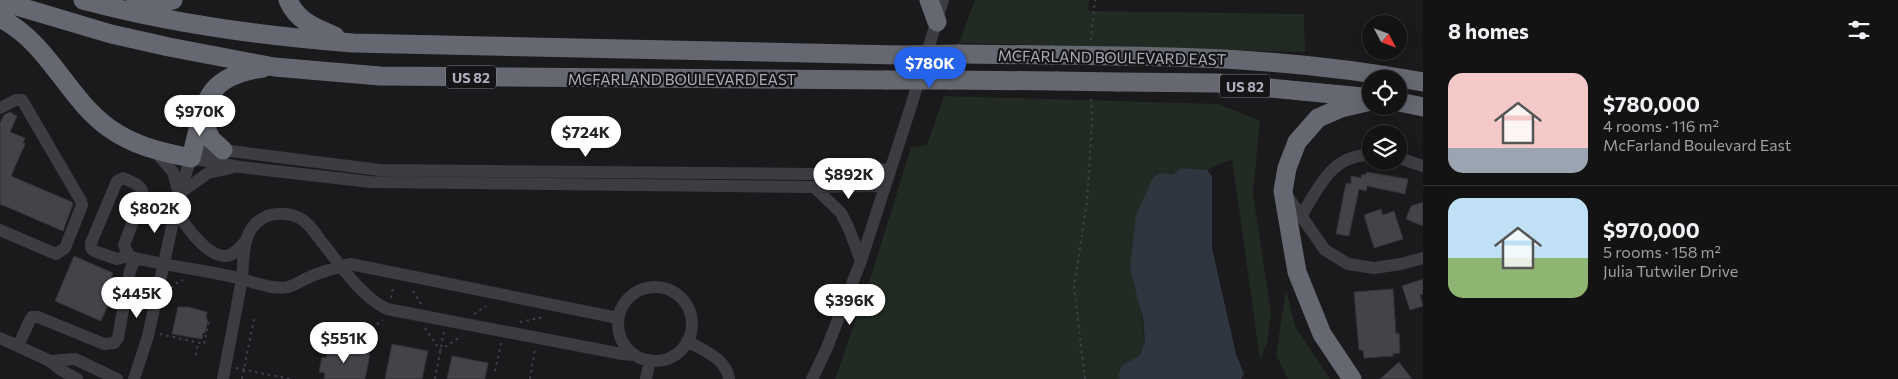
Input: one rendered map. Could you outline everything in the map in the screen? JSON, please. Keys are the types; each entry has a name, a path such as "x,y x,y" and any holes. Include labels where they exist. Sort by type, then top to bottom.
{"highway":[{"name":"MCFARLAND BOULEVARD EAST","path":"83,0 122,11 200,26 280,37 353,43 898,55 1209,57 1366,71 1423,82"},
{"path":"122,11 173,0"},
{"path":"288,0 295,13 304,22 353,43"},
{"path":"929,0 937,22"},
{"name":"MCFARLAND BOULEVARD EAST","path":"0,1 111,34 274,67 380,76 1218,83 1362,99"},
{"path":"0,18 30,38 80,100 109,127 131,141 155,151 191,158 206,100 214,88 224,79 247,70 274,67"},
{"path":"1352,379 1322,334 1297,272 1283,191 1287,168 1297,142 1318,118 1341,108 1362,102"},
{"path":"1407,104 1423,107"},
{"path":"202,119 211,139 222,150"}],"street":[{"path":"812,379 826,350 860,260 911,106 943,0"},
{"path":"0,108 16,100 22,100 81,200 82,205 65,248 56,254 0,230"},
{"path":"134,379 148,336 179,194 191,158 199,150 222,150 380,170 816,174 889,169"},
{"path":"155,151 173,172 179,194"},
{"path":"1302,215 1320,186 1336,166 1358,154 1362,154"},
{"path":"191,158 240,167 371,182 814,187 884,186"},
{"path":"1407,161 1423,166"},
{"path":"179,194 208,173 221,169 240,167"},
{"path":"18,346 32,317 38,317 104,344 114,343 118,338 132,257 124,245 144,195 143,190 138,185 123,178 117,181 90,248 117,259 132,257 162,265 212,272 275,287 288,287 318,273 350,264 618,318"},
{"path":"814,187 841,212 860,260"},
{"path":"1283,191 1302,215 1325,250 1348,264 1374,268 1423,258"},
{"path":"175,209 186,229 196,240 215,253 225,256 234,253"},
{"path":"212,272 244,243 251,228 258,221 274,214 291,215 304,221 342,266 378,304 388,309 635,355 650,360 670,357 680,350 687,341 691,329 691,317 687,305 679,296 668,289 644,288 632,294 624,303 618,318 620,337 626,348 635,355"},
{"path":"223,379 242,279 244,243"},
{"path":"0,338 50,361 77,379"},
{"path":"687,341 726,366 730,379"},
{"path":"50,361 74,359 117,379"},
{"path":"646,379 650,360"}],"path":[{"path":"1091,45 1095,0"},
{"path":"1085,379 1074,286 1087,202 1092,122 1091,93"},
{"path":"169,292 178,282 188,279"},
{"path":"413,291 425,310"},
{"path":"468,318 486,306"},
{"path":"350,350 351,343 387,317"},
{"path":"519,322 544,317"},
{"path":"242,379 254,319"},
{"path":"160,337 160,334 204,344 209,320"},
{"path":"423,324 440,350"},
{"path":"434,379 444,329"},
{"path":"440,350 466,333"},
{"path":"495,370 502,340"},
{"path":"196,355 198,342"},
{"path":"530,379 536,347"},
{"path":"233,368 290,379"}],"shaded area":[{"path":"975,0 1089,0 1088,11 1304,14 1305,52 959,43"},
{"path":"944,96 1219,104 1260,121 1253,193 1271,313 1267,343 1260,360 1232,159 1207,170 1181,168 1173,174 1159,173 1140,306 1145,341 1140,355 1121,366 1118,377 1120,379 835,379 874,267 911,147 927,145"},
{"path":"1181,168 1207,170 1212,176 1212,248 1236,354 1244,374 1241,379 1120,379 1118,377 1121,366 1140,355 1145,341 1143,319 1130,269 1136,215 1153,178 1159,173 1173,174"},
{"path":"1286,289 1295,326 1330,379 1288,379 1276,355"}],"building":[{"path":"10,112 17,116 10,132 25,138 23,143 25,144 11,176 72,202 73,204 63,231 0,204 0,123 4,115"},
{"path":"1366,172 1408,179 1405,194 1367,186 1366,191 1359,189 1349,236 1336,234 1346,183 1351,184 1351,176 1361,178 1362,174 1366,175"},
{"path":"1423,202 1423,226 1406,219 1411,206"},
{"path":"1381,209 1383,215 1394,211 1403,239 1374,248 1364,215"},
{"path":"74,256 113,273 111,277 119,280 101,321 55,301"},
{"path":"1423,279 1423,294 1420,295 1423,306 1410,310 1402,286"},
{"path":"1393,289 1396,334 1399,333 1400,353 1392,354 1394,356 1364,358 1363,350 1359,350 1354,292"},
{"path":"178,307 188,307 207,312 206,319 208,319 202,339 172,334"},
{"path":"392,344 428,351 422,379 385,379"},
{"path":"329,346 370,354 365,379 324,379 325,373 319,372 322,357 326,358"},
{"path":"452,356 488,363 485,379 447,379"},
{"path":"1399,362 1412,379 1380,379"}]}
